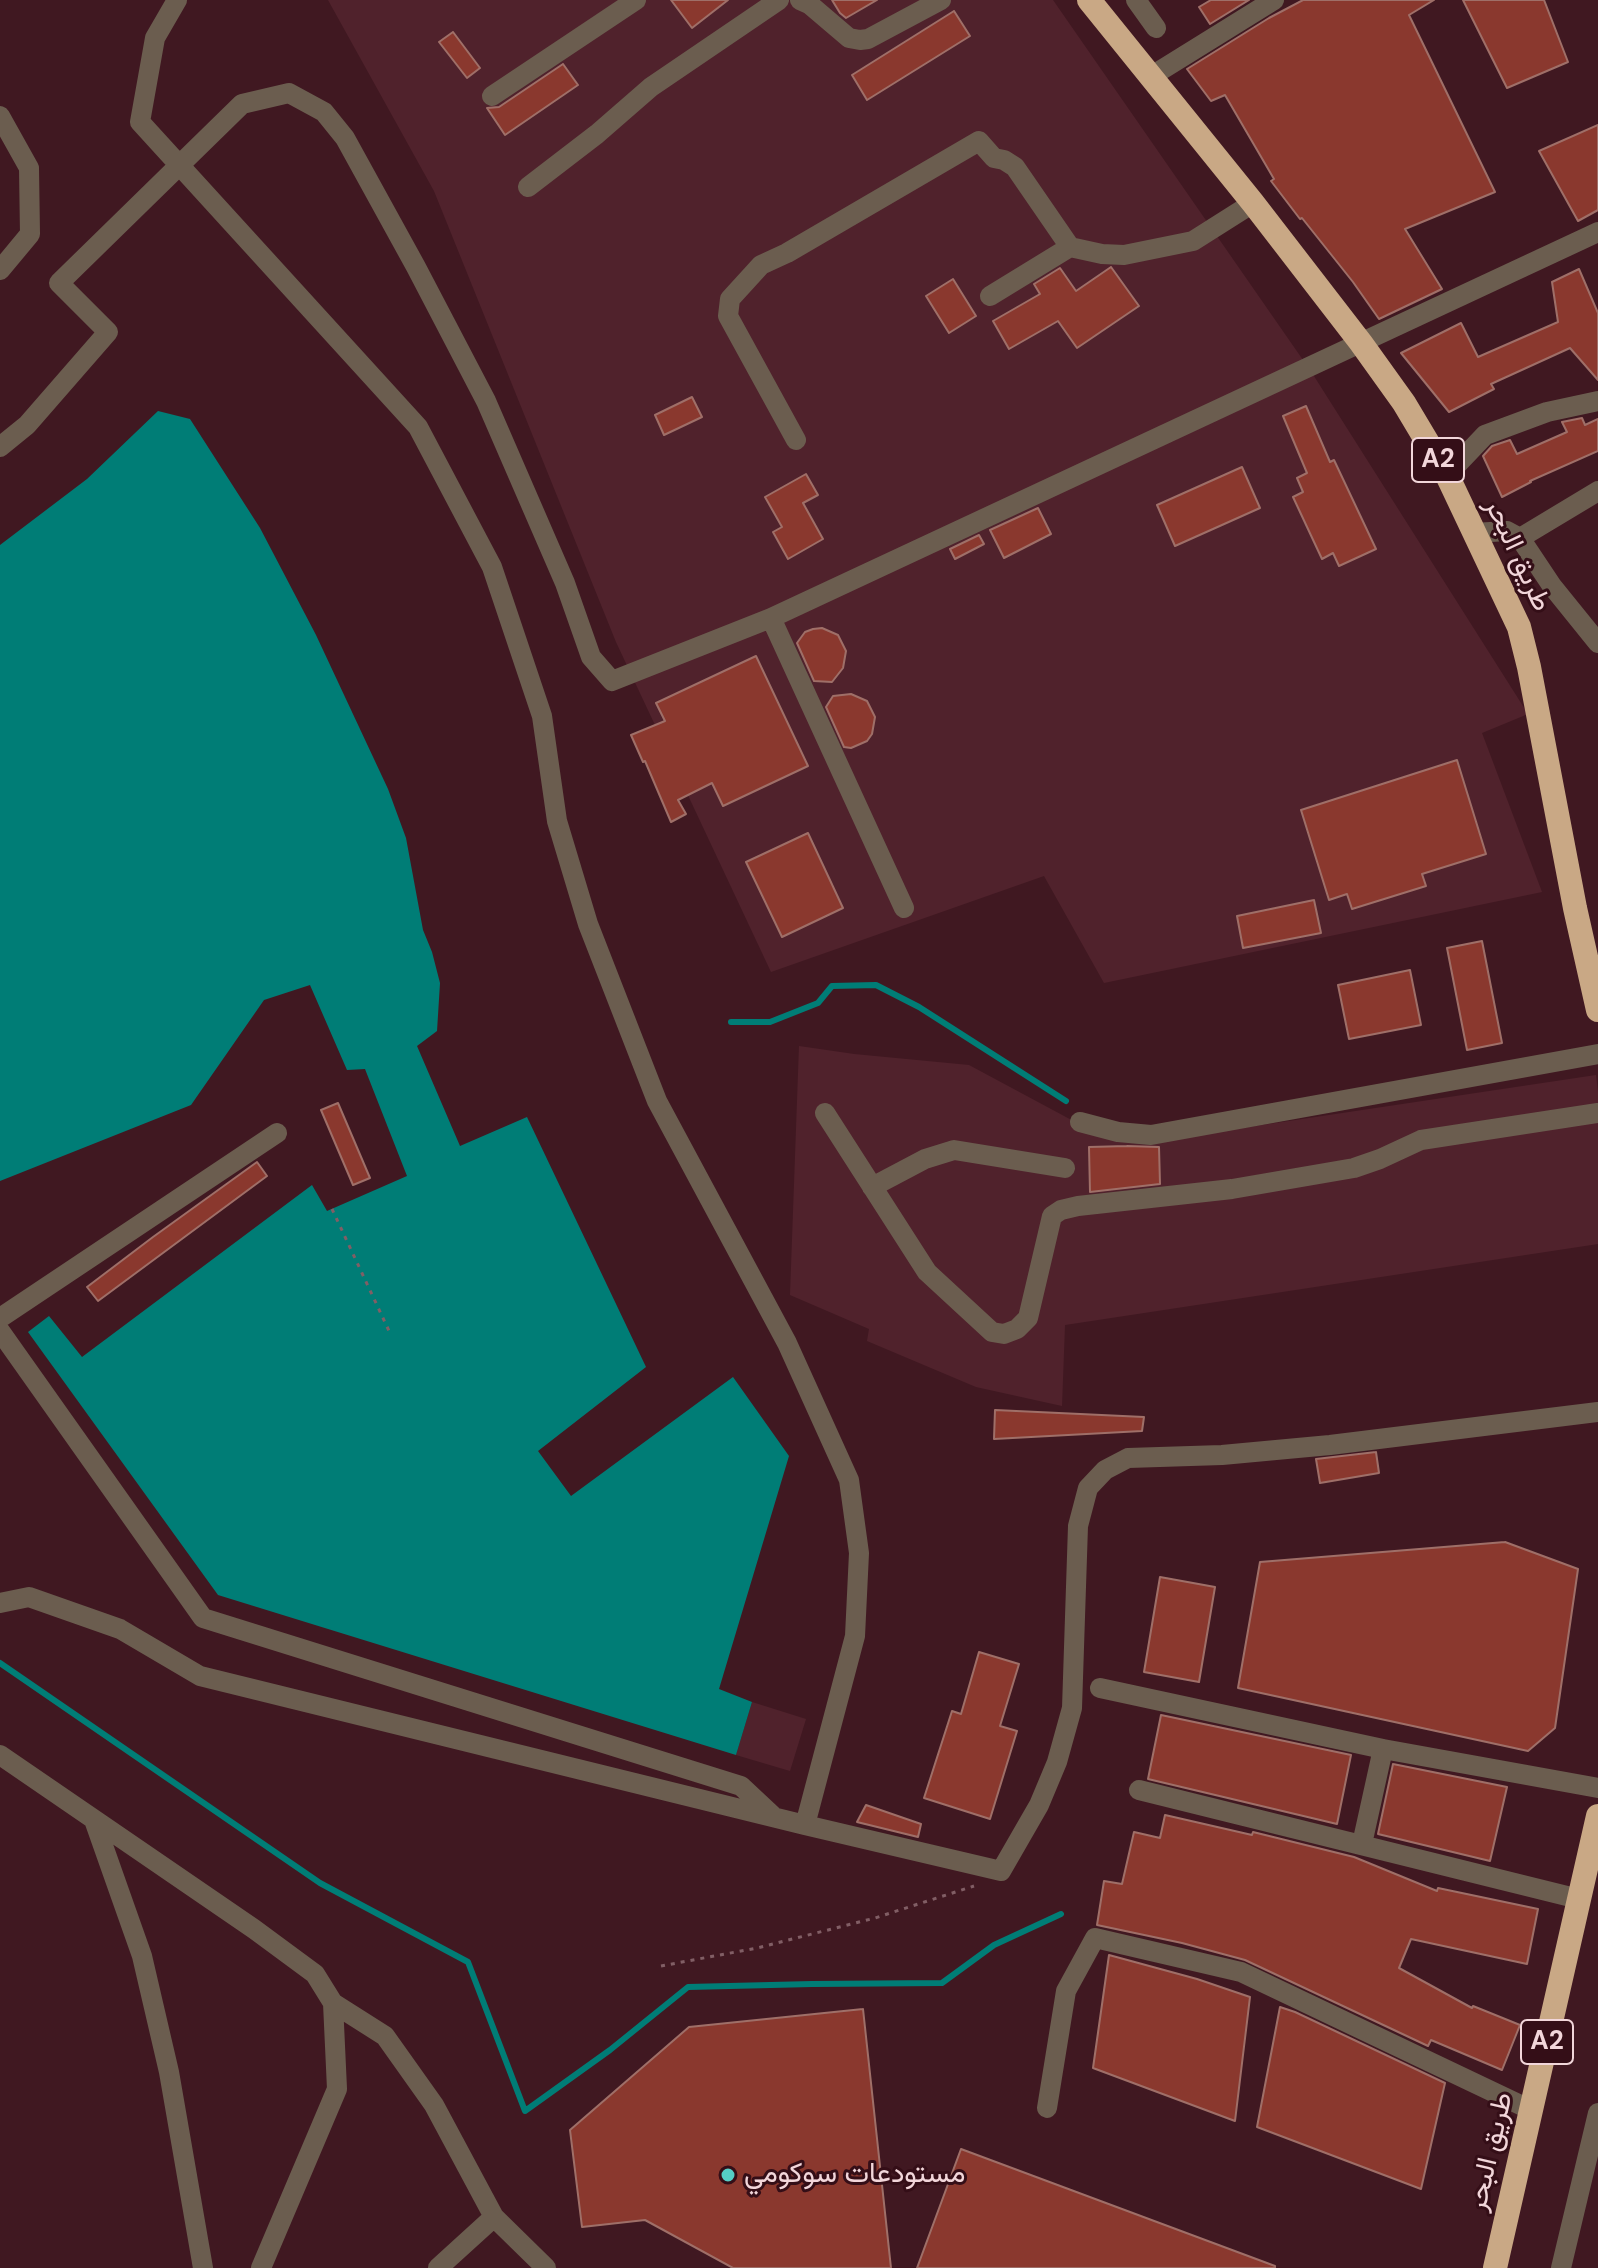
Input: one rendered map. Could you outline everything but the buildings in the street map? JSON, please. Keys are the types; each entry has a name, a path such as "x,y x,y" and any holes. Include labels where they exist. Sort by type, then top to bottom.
{"highway":[{"name":"طريق البحر","path":"1089,0 1361,343 1404,403 1447,475 1519,627 1598,1010"},
{"name":"طريق البحر","path":"1495,2268 1598,1816"}],"street":[{"path":"177,0 155,38 140,122 418,427 492,567 542,716 557,821 588,924 657,1101 787,1343 849,1480 859,1553 855,1636 805,1825"},
{"path":"492,96 636,0"},
{"path":"528,187 597,134 651,87 779,0"},
{"path":"800,0 849,38 860,40 868,39 941,0"},
{"path":"1136,0 1156,28"},
{"path":"1150,77 1274,0"},
{"path":"0,447 27,425 108,332 59,283 242,104 289,93 324,112 351,149 486,401 565,583 591,657 612,681 771,618 1598,232"},
{"path":"0,116 29,168 30,234 0,270"},
{"path":"796,440 728,316 730,299 761,265 787,253 979,141 994,158 1015,167 1070,247 1124,255 1193,241 1253,203"},
{"path":"990,296 1070,247"},
{"path":"1447,475 1485,435 1547,412 1598,401"},
{"path":"1520,538 1598,491"},
{"path":"1474,533 1507,531 1520,538 1552,586 1598,643"},
{"path":"771,618 904,908"},
{"path":"1080,1122 1118,1132 1151,1135 1598,1054"},
{"path":"825,1113 927,1272 992,1332 1004,1334 1017,1329 1028,1318 1052,1216 1061,1210 1232,1189 1354,1168 1421,1140 1598,1113"},
{"path":"0,1318 277,1133"},
{"path":"872,1187 925,1159 954,1150 1065,1168"},
{"path":"0,1331 203,1618 741,1786 775,1818"},
{"path":"0,1603 29,1597 120,1629 200,1676 1001,1871 1039,1805 1057,1762 1072,1708 1078,1526 1088,1488 1105,1470 1128,1458 1222,1455 1299,1448 1598,1412"},
{"path":"1100,1688 1383,1749 1598,1788"},
{"path":"1362,1844 1383,1749"},
{"path":"0,1755 254,1929 315,1974 333,2003 385,2036 434,2105 494,2217 546,2268"},
{"path":"1139,1790 1579,1899"},
{"path":"94,1820 142,1956 169,2072 203,2268"},
{"path":"1047,2108 1066,1991 1095,1938 1241,1972 1531,2110"},
{"path":"261,2268 337,2089 333,2003"},
{"path":"1561,2268 1598,2113"},
{"path":"438,2268 494,2217"}],"path":[{"path":"332,1209 390,1333"},
{"path":"661,1966 757,1948 875,1918 974,1886 1001,1871"}],"shaded area":[{"path":"328,0 1053,0 1312,373 1528,714 1482,733 1542,892 1104,983 1044,876 771,972 616,642 434,191"},
{"path":"799,1046 969,1065 1105,1138 1162,1140 1596,1075 1598,1244 1065,1325 1062,1406 976,1387 867,1341 869,1329 790,1295"},
{"path":"752,1702 806,1719 790,1771 736,1755"}],"water":[{"path":"158,411 190,419 260,528 316,635 388,789 406,838 423,930 440,983 437,1031 417,1046 460,1146 527,1117 646,1367 538,1451 571,1496 733,1377 789,1456 719,1689 752,1702 736,1755 218,1595 28,1332 49,1316 82,1357 312,1185 327,1211 407,1176 365,1069 347,1070 310,985 264,1000 191,1105 0,1181 0,545 87,479"}],"waterway":[{"path":"731,1022 770,1022 818,1003 832,986 876,985 919,1007 1066,1101"},
{"path":"0,1663 320,1883 468,1962 525,2111 610,2050 688,1987 942,1983 994,1945 1061,1914"}],"place":[{"name":"مستودعات سوكومي","path":"728,2175"}]}
